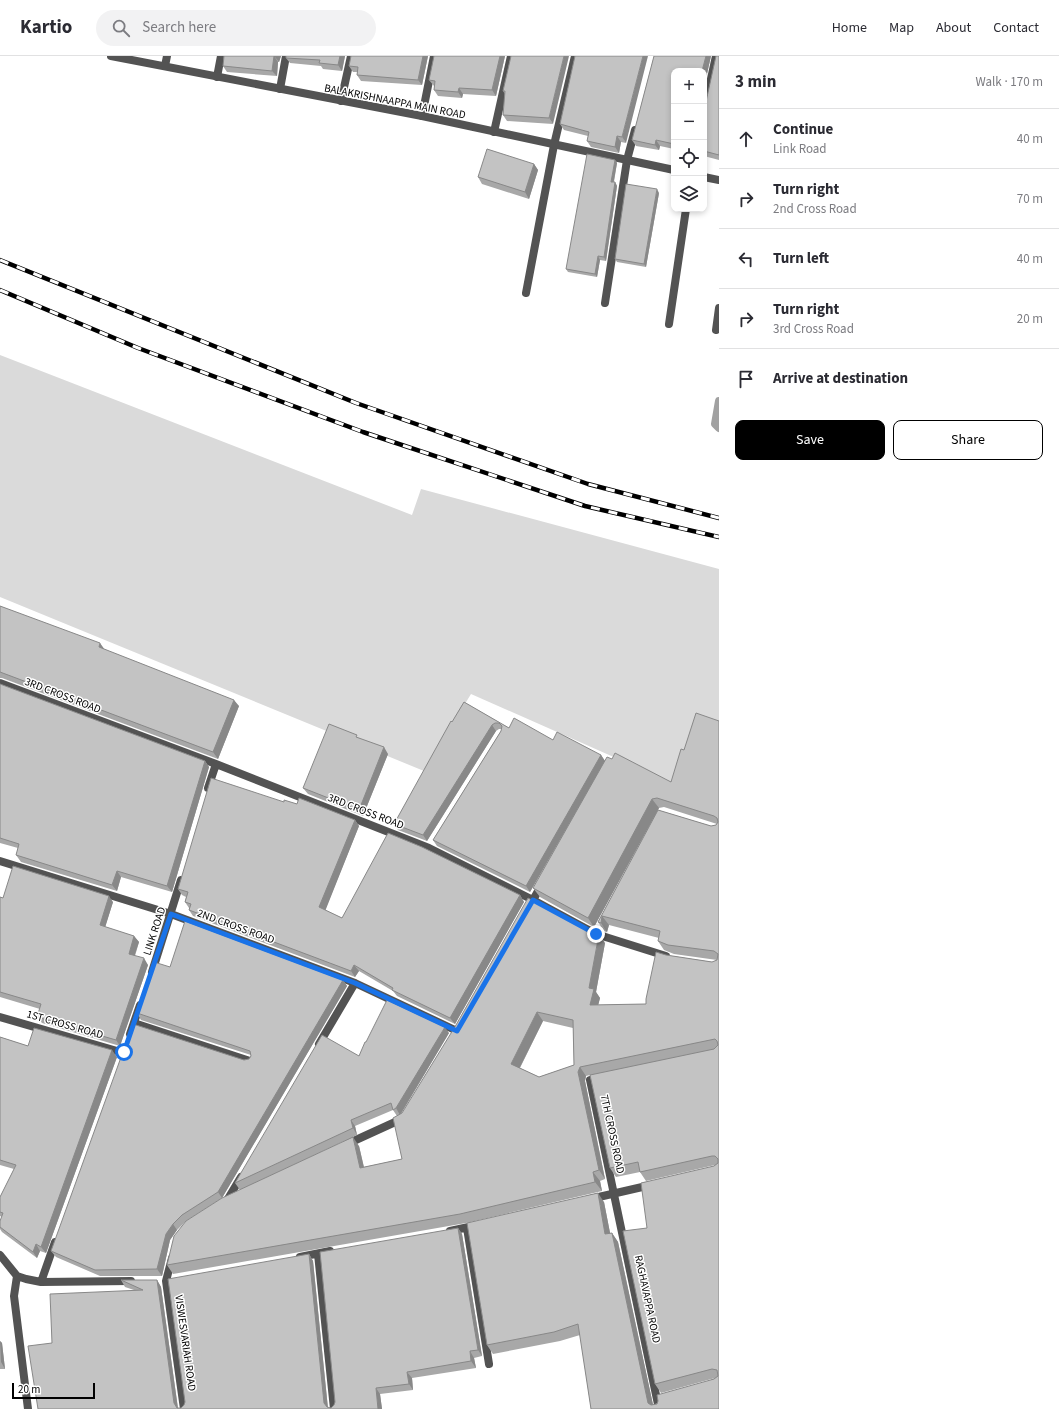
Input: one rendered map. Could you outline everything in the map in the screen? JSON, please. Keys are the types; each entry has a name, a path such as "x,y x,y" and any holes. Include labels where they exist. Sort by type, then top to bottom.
{"street":[{"name":"BALAKRISHNAAPPA MAIN ROAD","path":"111,56 422,116 671,169"},
{"path":"165,66 167,56"},
{"path":"217,77 221,56"},
{"path":"280,89 286,56"},
{"path":"341,101 351,56"},
{"path":"422,116 434,56"},
{"path":"494,132 511,56"},
{"path":"526,293 554,145 575,56"},
{"path":"705,104 716,56"},
{"path":"605,303 628,160 637,123"},
{"path":"707,178 719,180"},
{"path":"669,324 686,212"},
{"path":"716,330 719,308"},
{"name":"3RD CROSS ROAD","path":"0,683 432,845 533,900 598,931 673,959"},
{"path":"207,794 216,764"},
{"name":"2ND CROSS ROAD","path":"0,861 171,914 355,983 457,1031"},
{"name":"LINK ROAD","path":"149,979 185,869"},
{"path":"525,914 544,880"},
{"path":"315,1051 355,983"},
{"path":"144,994 134,1023 250,1061"},
{"name":"1ST CROSS ROAD","path":"0,1017 123,1056 134,1023"},
{"name":"7TH CROSS ROAD","path":"605,1076 590,1080 614,1193"},
{"path":"337,1149 404,1119 408,1112"},
{"path":"240,1195 223,1204 246,1168"},
{"path":"583,1201 659,1184"},
{"name":"RAGHAVAPPA ROAD","path":"614,1193 661,1399 659,1409"},
{"path":"443,1232 482,1224"},
{"path":"467,1228 489,1364"},
{"path":"41,1282 57,1238"},
{"name":"VISWESVARIAH ROAD","path":"174,1250 166,1280 184,1409"},
{"path":"295,1258 341,1250"},
{"path":"318,1254 334,1409"},
{"path":"0,1255 17,1276 41,1282 142,1281"},
{"path":"17,1276 14,1296 28,1409"}],"shaded area":[{"path":"0,355 412,515 421,489 719,569 719,726 677,785 471,694 424,771 0,597"}],"building":[{"path":"224,56 274,56 272,71 223,66"},
{"path":"286,56 340,56 338,65 319,63 320,60 286,58"},
{"path":"351,56 423,56 418,80 357,75 358,67 349,66"},
{"path":"434,56 500,56 492,90 459,88 458,92 434,90 435,81 429,80"},
{"path":"511,56 564,56 549,118 503,115 505,91 503,91"},
{"path":"575,56 643,56 622,137 617,136 615,147 587,141 589,132 560,124"},
{"path":"654,56 706,56 703,68 671,68 671,143 656,140 655,145 632,140"},
{"path":"716,56 719,56 719,155 707,152 707,97"},
{"path":"487,149 534,164 525,192 478,177"},
{"path":"587,154 615,160 611,182 615,182 604,257 598,256 595,274 566,269"},
{"path":"626,184 657,189 644,264 615,259"},
{"path":"0,606 100,643 99,647 234,700 213,752 0,672"},
{"path":"0,684 205,761 167,886 117,871 112,885 16,855 19,844 0,838"},
{"path":"464,702 509,728 514,718 553,740 557,732 601,755 526,886 433,840 501,731 502,726 499,723 492,725 423,835 394,824 451,721 452,722"},
{"path":"696,713 719,721 719,1409 591,1409 578,1324 554,1332 487,1345 467,1223 598,1193 605,1234 612,1233 648,1403 651,1405 657,1404 657,1395 714,1379 718,1376 717,1370 712,1369 655,1384 623,1231 647,1228 641,1183 714,1166 718,1163 718,1159 715,1156 712,1156 640,1172 638,1162 610,1168 590,1075 714,1049 718,1045 715,1039 580,1067 578,1072 599,1170 593,1172 595,1182 460,1214 167,1265 174,1236 186,1221 222,1198 353,1137 360,1168 402,1159 393,1118 402,1113 456,1025 528,898 587,930 599,934 589,988 594,989 590,1005 646,1004 656,952 712,962 717,960 718,954 714,951 668,945 658,941 660,931 602,916 601,923 598,922 658,810 711,826 716,825 718,822 717,818 714,816 657,798 652,799 588,918 533,888 607,757 612,759 615,753 671,782 681,749 684,750","holes":["537,1012 573,1020 574,1065 539,1077 511,1064"]},
{"path":"329,724 357,735 356,737 384,747 359,810 303,788"},
{"path":"211,778 284,802 284,800 297,804 299,798 355,820 319,907 342,918 388,833 422,847 520,895 450,1018 392,990 393,988 354,965 351,971 189,910 191,904 185,902 188,892 178,889"},
{"path":"13,866 109,896 100,925 134,936 129,954 144,958 116,1040 37,1017 41,1004 0,992 0,897 3,898"},
{"path":"185,921 343,980 218,1192 182,1215 166,1234 157,1269 95,1270 51,1251 133,1024 244,1060 249,1059 251,1056 250,1051 137,1013 154,962 170,967"},
{"path":"387,1000 445,1027 396,1108 393,1110 391,1103 351,1120 353,1128 235,1183 322,1035 359,1056"},
{"path":"34,1028 112,1050 41,1247 36,1244 33,1252 0,1227 0,1221 3,1213 0,1212 0,1197 16,1165 0,1160 0,1037 28,1046"},
{"path":"458,1228 478,1350 470,1351 471,1361 407,1372 409,1384 376,1388 378,1409 38,1409 28,1346 52,1343 50,1294 143,1290 121,1280 157,1280 174,1403 177,1408 181,1408 185,1402 168,1279 309,1254 324,1403 327,1407 331,1408 335,1402 320,1252"}],"waterway":[{"path":"719,401 715,424 719,428"}],"railway":[{"path":"0,260 356,403 588,484 719,518"},
{"path":"0,290 138,348 363,432 585,506 719,537"}],"route":[{"path":"124,1052 171,914 355,983 457,1031 533,900 596,934"}]}
